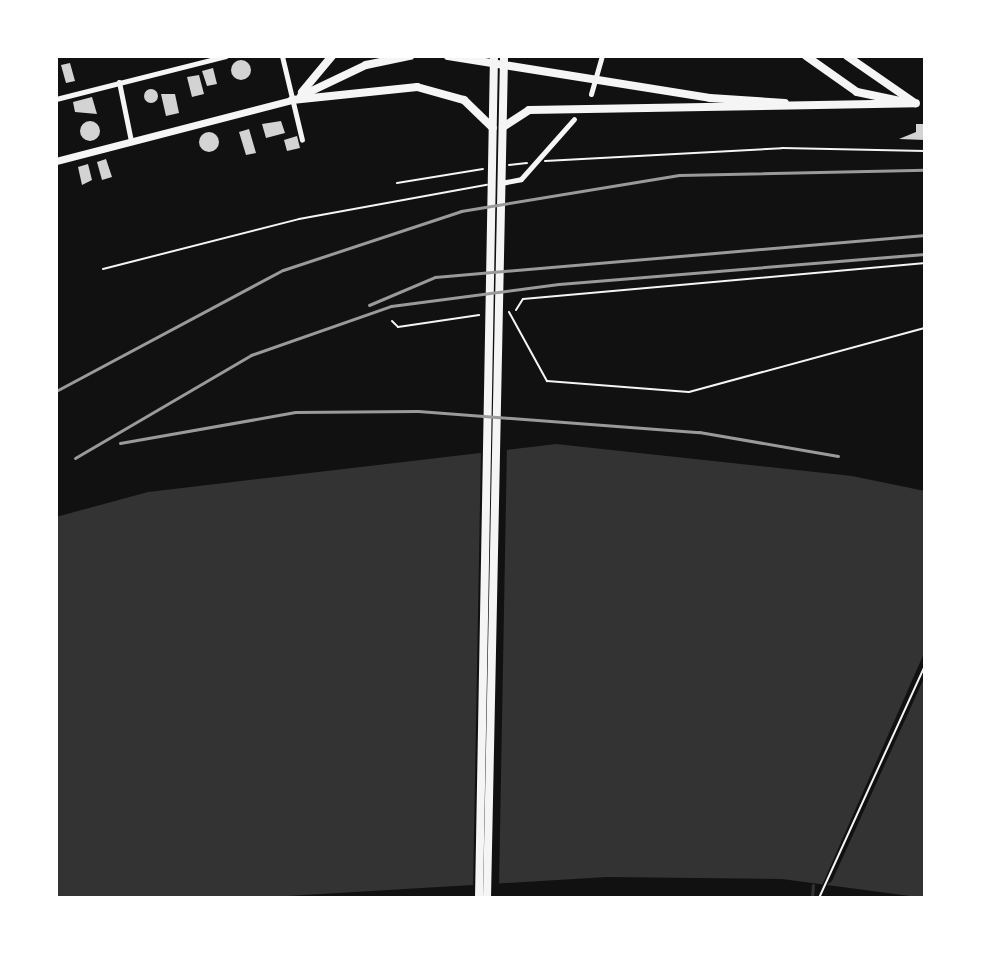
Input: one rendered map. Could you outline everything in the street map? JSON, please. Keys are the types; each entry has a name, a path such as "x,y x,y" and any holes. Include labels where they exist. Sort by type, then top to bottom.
{"main road":[{"path":"292,100 366,65 410,56"},
{"path":"448,56 631,81 710,98 853,107"},
{"path":"483,56 493,89"},
{"path":"487,898 498,142 493,89 494,56"},
{"path":"498,129 504,56"},
{"path":"504,85 514,56"},
{"path":"806,56 857,92 921,103"},
{"path":"847,56 921,103"},
{"path":"292,100 332,58"},
{"path":"56,161 292,100 417,87 464,100 498,129"},
{"path":"498,129 529,110 853,107 921,103"},
{"path":"479,898 498,142"}],"street":[{"path":"56,99 226,56"},
{"path":"282,56 302,140"},
{"path":"591,94 602,56"},
{"path":"119,82 131,141"},
{"path":"496,184 521,179 574,119"}],"lane":[{"path":"742,56 764,56"},
{"path":"103,269 299,219 496,184"}],"path":[{"path":"397,183 536,162 767,148 925,151"},
{"path":"502,313 515,311 523,299 925,263"},
{"path":"515,311 547,381 689,392 925,328"},
{"path":"392,321 398,327 490,314"},
{"path":"819,898 925,665"}],"shaded area":[{"path":"556,444 852,476 925,491 925,898 782,879 607,877 254,898 56,898 56,517 148,492"}],"pier":[{"path":"507,444 499,887 473,889 481,447"},
{"path":"925,651 925,676 832,881 820,890"}],"building":[{"path":"241,60 248,63 251,70 248,77 241,80 234,77 231,70 234,63"},
{"path":"70,63 75,81 66,83 61,65"},
{"path":"213,68 217,84 207,86 202,71"},
{"path":"199,75 204,94 192,97 187,77"},
{"path":"151,89 158,96 151,103 144,96"},
{"path":"161,94 175,94 179,113 166,116"},
{"path":"92,97 97,114 75,112 73,102"},
{"path":"90,121 97,124 100,131 97,138 90,141 83,138 80,131 83,124"},
{"path":"281,121 285,133 266,138 262,124"},
{"path":"916,124 925,124 925,140 899,139 916,132"},
{"path":"249,129 256,153 246,155 239,132"},
{"path":"209,132 216,135 219,142 216,149 209,152 202,149 199,142 202,135"},
{"path":"297,136 300,148 287,151 284,140"},
{"path":"106,159 112,177 102,180 97,162"},
{"path":"88,164 92,180 82,185 78,167"}],"waterway":[{"path":"812,898 813,885"}],"railway":[{"path":"56,391 283,270 461,211 679,175 925,170"},
{"path":"369,305 435,277 925,235"},
{"path":"75,458 251,355 391,306 559,284 925,254"},
{"path":"120,443 295,412 418,411 699,432 838,456"},
{"path":"427,898 552,898"}]}
